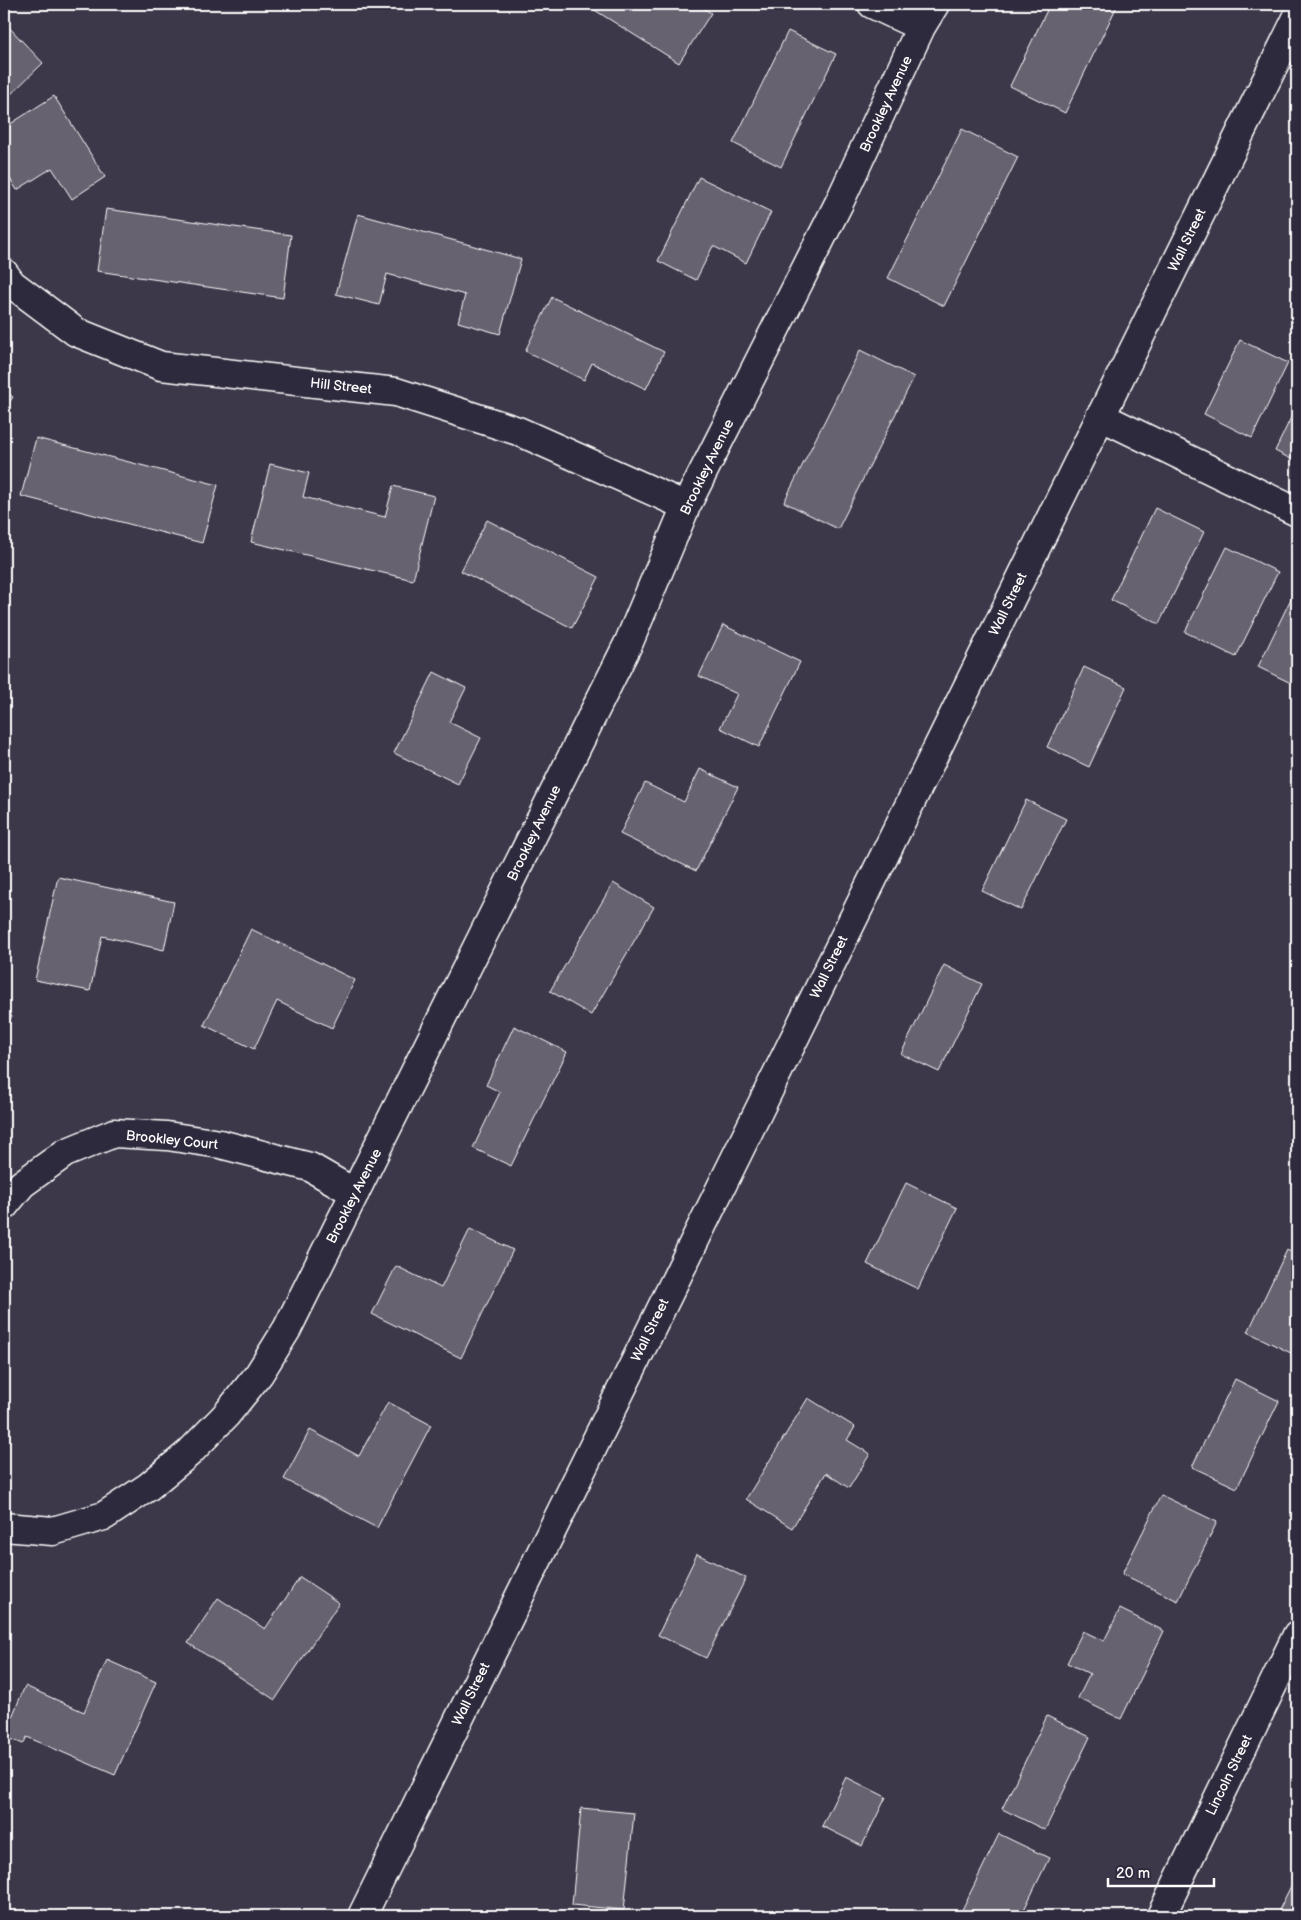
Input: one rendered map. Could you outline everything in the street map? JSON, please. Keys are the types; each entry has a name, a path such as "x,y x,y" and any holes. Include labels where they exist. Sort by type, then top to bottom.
{"street":[{"path":"872,4 928,15"},
{"name":"Brookley Avenue","path":"4,1527 53,1531 104,1516 148,1486 189,1453 226,1415 259,1374 287,1329 629,642 686,506 839,203 928,15"},
{"name":"Wall Street","path":"369,1914 1100,416 1297,18"},
{"name":"Hill Street","path":"4,272 12,284 76,332 161,366 396,392 518,432 686,506"},
{"path":"1100,416 1297,512"},
{"name":"Brookley Court","path":"4,1206 22,1184 65,1153 114,1134 167,1136 229,1147 310,1167 355,1193"},
{"name":"Lincoln Street","path":"1161,1916 1297,1635"}],"building":[{"path":"585,4 697,4 711,13 679,63"},
{"path":"1050,4 1118,4 1065,113 1010,86"},
{"path":"4,22 43,63 4,101"},
{"path":"788,31 836,54 781,167 733,143"},
{"path":"54,96 105,177 72,199 52,168 17,190 4,169 4,128"},
{"path":"962,129 1018,157 944,306 888,278"},
{"path":"699,177 771,212 746,263 713,246 696,280 658,261"},
{"path":"106,209 291,235 283,298 97,271"},
{"path":"358,214 521,259 500,334 458,322 465,295 387,274 379,305 336,294"},
{"path":"552,297 664,352 646,389 592,363 584,380 525,351"},
{"path":"1240,340 1288,363 1252,438 1204,414"},
{"path":"860,350 914,377 838,529 784,502"},
{"path":"4,390 13,397 4,410"},
{"path":"1297,405 1297,462 1275,451"},
{"path":"36,438 218,485 202,543 21,496"},
{"path":"270,464 309,473 303,497 385,517 393,486 434,496 413,580 251,542"},
{"path":"1155,508 1204,532 1159,624 1111,600"},
{"path":"487,520 599,577 572,628 461,571"},
{"path":"1227,547 1278,572 1236,657 1185,632"},
{"path":"1297,586 1297,686 1258,667"},
{"path":"723,625 800,662 759,747 720,728 737,694 699,676"},
{"path":"1084,667 1126,687 1089,767 1047,747"},
{"path":"434,672 466,688 449,722 481,738 458,784 394,753"},
{"path":"700,769 738,787 696,871 620,834 645,783 684,802"},
{"path":"1026,800 1066,819 1021,910 982,891"},
{"path":"58,877 174,902 164,950 102,936 90,991 35,980"},
{"path":"613,883 654,907 591,1015 550,991"},
{"path":"251,929 355,980 332,1028 277,1001 254,1049 204,1025"},
{"path":"944,965 982,984 939,1072 901,1054"},
{"path":"4,1011 12,1016 4,1030"},
{"path":"514,1026 567,1052 511,1166 473,1148 500,1092 486,1085"},
{"path":"906,1183 957,1208 918,1289 867,1264"},
{"path":"470,1229 513,1250 461,1358 372,1314 396,1266 441,1288"},
{"path":"1287,1250 1297,1255 1297,1356 1248,1332"},
{"path":"1235,1379 1279,1401 1237,1488 1192,1467"},
{"path":"808,1398 855,1427 847,1440 870,1454 849,1488 826,1473 792,1528 746,1499"},
{"path":"388,1402 431,1425 377,1528 284,1479 310,1430 359,1456"},
{"path":"1161,1495 1217,1522 1178,1601 1122,1574"},
{"path":"697,1554 746,1578 706,1658 658,1635"},
{"path":"300,1577 339,1603 275,1700 188,1643 218,1598 265,1629"},
{"path":"1120,1609 1164,1631 1121,1719 1078,1698 1090,1674 1067,1663 1083,1631 1104,1641"},
{"path":"107,1660 156,1682 115,1775 27,1737 23,1744 4,1736 25,1686 84,1712"},
{"path":"1047,1716 1090,1737 1045,1830 1002,1809"},
{"path":"846,1777 886,1797 862,1846 822,1826"},
{"path":"581,1808 634,1813 624,1910 572,1905"},
{"path":"999,1834 1049,1858 1021,1916 959,1916"},
{"path":"1297,1874 1297,1916 1276,1916"}]}
